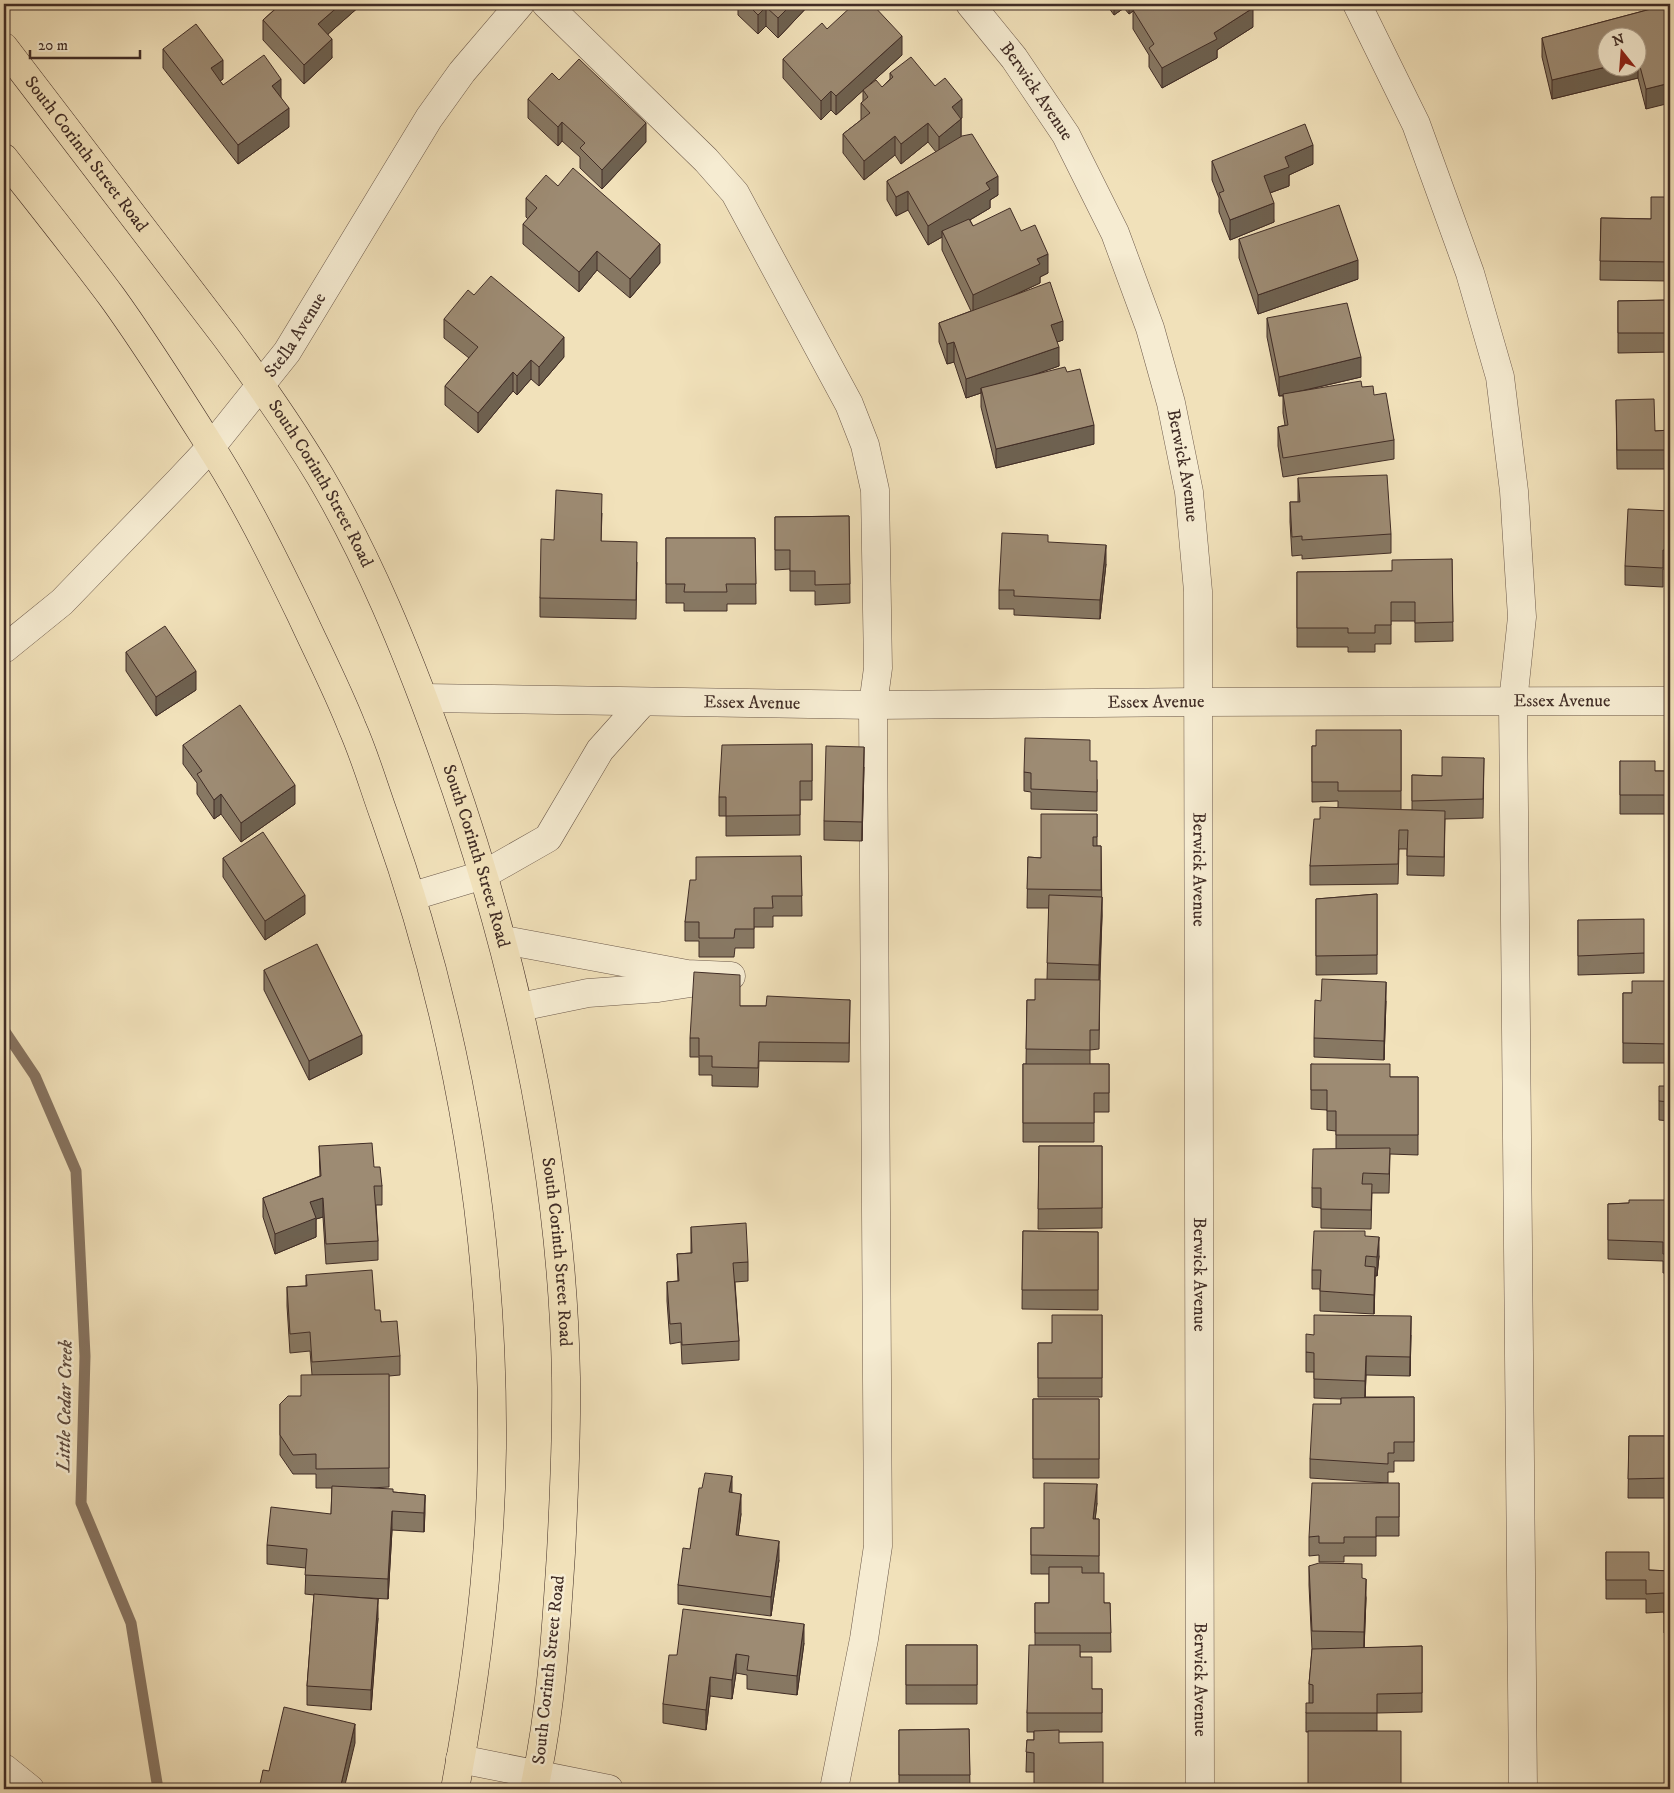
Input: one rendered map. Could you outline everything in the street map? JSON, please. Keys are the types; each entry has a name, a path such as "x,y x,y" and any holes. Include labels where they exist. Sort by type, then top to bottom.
{"main road":[{"name":"South Corinth Street Road","path":"4,47 261,385 321,478 376,583 424,698 465,813 504,940 520,1007 552,1194 566,1377 565,1483 556,1643 536,1782"},
{"path":"4,158 114,299 211,446 280,572 354,729 413,896 447,1025 470,1153 484,1243 489,1336 492,1447 488,1555 480,1634 455,1789"}],"street":[{"name":"Stella Avenue","path":"4,649 62,602 211,446 261,385 287,352 429,118 462,72 520,4"},
{"path":"546,4 706,160 735,193 849,404 865,445 875,490 878,668 873,705 878,1546 864,1639 834,1789"},
{"name":"Berwick Avenue","path":"970,4 1014,58 1066,135 1115,233 1150,328 1171,403 1188,492 1198,590 1200,1789"},
{"path":"1356,4 1416,124 1470,273 1500,377 1514,492 1522,617 1513,702 1523,1789"},
{"name":"Essex Avenue","path":"424,698 873,705 1670,701"},
{"path":"413,896 483,875 548,838 600,750 643,702"},
{"path":"504,940 687,974 740,976 658,988 588,993 520,1007"},
{"path":"460,1759 536,1782 609,1789"},
{"path":"4,1768 30,1789"}],"building":[{"path":"281,4 341,4 318,24 332,39 304,65 263,20"},
{"path":"747,4 792,4 778,18 766,7 758,15"},
{"path":"854,4 872,4 902,36 836,96 831,91 821,101 783,59 822,23 827,29"},
{"path":"1143,4 1250,4 1253,8 1214,33 1217,39 1162,68 1149,48 1154,44 1133,10"},
{"path":"1650,4 1670,4 1670,83 1646,89 1643,78 1646,78 1646,28 1596,28 1596,69 1552,80 1542,38 1651,9"},
{"path":"196,24 223,60 211,68 223,85 264,55 281,79 272,86 289,108 238,145 163,49"},
{"path":"911,57 935,86 945,78 962,99 952,107 961,119 939,137 928,123 901,144 895,136 864,161 843,134 870,113 861,103 868,97 863,90 876,80 882,87 893,77 890,73"},
{"path":"579,59 646,123 602,170 580,148 585,143 562,122 558,127 528,99 552,73 559,80"},
{"path":"1305,124 1313,145 1285,157 1289,167 1264,176 1274,203 1230,220 1219,193 1224,191 1212,161"},
{"path":"972,134 998,176 986,183 990,189 928,226 908,191 896,197 887,181 962,136"},
{"path":"573,168 660,244 630,279 597,251 579,272 523,224 537,208 526,198 546,175 558,186"},
{"path":"1651,197 1670,197 1670,262 1600,261 1601,218 1651,219"},
{"path":"1339,205 1358,260 1258,295 1239,239"},
{"path":"1010,208 1021,231 1035,225 1048,254 1037,259 1040,264 973,295 942,231 969,219 973,226"},
{"path":"491,276 564,337 539,367 531,360 517,376 513,372 478,413 445,386 478,347 444,319 468,290 474,295"},
{"path":"1050,282 1063,321 1051,325 1059,347 966,379 954,342 947,344 939,323"},
{"path":"1670,300 1670,333 1618,333 1618,301"},
{"path":"1347,303 1361,357 1279,377 1267,318"},
{"path":"1065,367 1067,372 1080,369 1094,425 996,449 981,388"},
{"path":"1361,381 1362,387 1373,386 1374,395 1386,393 1394,440 1283,458 1278,427 1288,425 1283,394"},
{"path":"1654,399 1655,431 1670,430 1670,450 1617,450 1616,400"},
{"path":"1387,475 1391,534 1302,540 1302,536 1292,537 1290,502 1300,502 1298,478"},
{"path":"556,490 602,494 601,541 637,542 636,600 540,598 541,539 554,540"},
{"path":"1628,509 1670,511 1670,550 1663,550 1663,568 1625,566"},
{"path":"849,516 850,584 815,585 815,571 790,571 790,550 775,550 775,517"},
{"path":"1002,533 1048,535 1048,542 1106,545 1100,600 1014,596 1014,590 999,590"},
{"path":"666,538 755,538 756,584 726,584 727,592 684,592 685,584 666,584"},
{"path":"1452,559 1453,622 1415,623 1415,602 1391,602 1391,625 1375,625 1375,633 1348,633 1348,628 1297,628 1297,572 1392,571 1392,560"},
{"path":"165,626 196,671 156,697 126,652"},
{"path":"240,705 295,785 241,823 221,794 214,800 197,774 202,771 183,745"},
{"path":"1316,730 1401,730 1401,791 1338,791 1338,782 1312,782 1312,746 1316,746"},
{"path":"1025,738 1090,740 1090,761 1097,761 1097,792 1031,789 1031,773 1024,772"},
{"path":"812,744 812,781 800,781 800,815 726,816 726,797 719,797 722,745"},
{"path":"826,746 864,747 862,822 824,821"},
{"path":"1442,757 1484,758 1483,799 1412,801 1412,775 1442,776"},
{"path":"1620,761 1655,761 1655,771 1670,771 1670,795 1620,795"},
{"path":"1320,807 1445,811 1444,857 1407,856 1408,830 1399,830 1398,864 1310,866 1314,819 1320,819"},
{"path":"1041,814 1097,814 1097,837 1093,837 1093,846 1101,846 1101,890 1027,889 1028,857 1041,858"},
{"path":"263,832 305,895 265,921 223,858"},
{"path":"801,856 802,896 772,896 773,908 754,908 754,929 735,929 734,938 699,938 699,922 685,922 690,880 696,880 696,857"},
{"path":"1670,857 1670,918 1669,918"},
{"path":"1377,894 1377,955 1316,956 1316,899"},
{"path":"1049,895 1102,897 1099,965 1047,963"},
{"path":"1644,919 1644,953 1578,956 1578,920"},
{"path":"317,944 362,1035 309,1061 264,970"},
{"path":"694,972 740,975 740,1006 766,1006 767,996 850,1000 849,1043 759,1042 758,1068 712,1067 712,1056 699,1056 699,1038 690,1038"},
{"path":"1035,979 1100,980 1099,1030 1090,1030 1090,1050 1026,1049 1027,1000 1035,1000"},
{"path":"1322,979 1386,982 1384,1041 1314,1038 1315,1000 1321,1001"},
{"path":"1632,981 1670,981 1670,1055 1669,1044 1623,1043 1623,993 1632,993"},
{"path":"1023,1064 1109,1064 1109,1093 1094,1093 1094,1123 1023,1123"},
{"path":"1311,1064 1390,1064 1390,1077 1418,1077 1418,1135 1336,1135 1336,1111 1327,1111 1327,1090 1311,1090"},
{"path":"1659,1086 1670,1086 1670,1102 1659,1101"},
{"path":"372,1143 374,1167 380,1167 382,1186 374,1186 378,1241 326,1244 323,1198 310,1202 316,1218 275,1234 263,1198 321,1176 319,1146"},
{"path":"1039,1146 1102,1146 1102,1208 1038,1209"},
{"path":"1390,1148 1389,1174 1363,1173 1362,1184 1372,1184 1371,1210 1321,1209 1321,1188 1312,1188 1313,1149"},
{"path":"1629,1200 1670,1200 1670,1254 1663,1254 1663,1242 1608,1240 1608,1204 1629,1203"},
{"path":"746,1223 748,1262 733,1263 739,1341 682,1345 681,1323 670,1324 667,1282 679,1281 677,1254 692,1253 691,1227"},
{"path":"1023,1231 1098,1232 1098,1290 1022,1290"},
{"path":"1314,1231 1365,1231 1365,1236 1379,1237 1377,1257 1366,1256 1365,1266 1375,1267 1374,1295 1320,1291 1321,1270 1312,1270"},
{"path":"372,1270 375,1310 380,1310 381,1322 397,1321 400,1356 312,1362 310,1332 290,1334 287,1287 307,1286 306,1275"},
{"path":"1052,1315 1102,1315 1102,1378 1038,1378 1038,1343 1052,1343"},
{"path":"1314,1315 1411,1316 1410,1357 1366,1356 1365,1381 1314,1379 1314,1353 1306,1352 1306,1334 1314,1335"},
{"path":"389,1374 389,1468 316,1469 316,1454 293,1455 280,1435 280,1404 288,1396 301,1396 301,1375"},
{"path":"1414,1397 1414,1442 1394,1442 1394,1453 1388,1453 1388,1464 1310,1459 1313,1404 1341,1404 1341,1398"},
{"path":"1033,1399 1099,1399 1099,1459 1033,1459"},
{"path":"1629,1436 1670,1436 1670,1478 1628,1479"},
{"path":"705,1473 732,1476 729,1492 741,1494 736,1535 779,1541 771,1597 678,1585 683,1548 690,1549 699,1488 702,1488"},
{"path":"1044,1483 1097,1484 1093,1519 1099,1519 1099,1556 1031,1555 1031,1528 1044,1528"},
{"path":"1312,1483 1399,1483 1399,1517 1376,1517 1376,1537 1344,1537 1344,1543 1319,1543 1319,1536 1309,1537"},
{"path":"332,1486 393,1489 393,1492 425,1495 424,1513 392,1511 388,1579 305,1575 307,1549 267,1545 271,1507 331,1514"},
{"path":"1606,1552 1649,1552 1649,1570 1670,1571 1670,1614 1664,1614 1664,1593 1646,1594 1646,1580 1606,1580"},
{"path":"1319,1563 1362,1564 1362,1578 1366,1579 1364,1632 1312,1631 1309,1566"},
{"path":"1049,1567 1082,1567 1082,1573 1104,1573 1104,1603 1110,1603 1111,1633 1035,1633 1035,1603 1049,1603"},
{"path":"314,1594 378,1599 371,1690 307,1686"},
{"path":"683,1609 804,1624 797,1676 747,1670 749,1656 736,1654 732,1680 710,1677 706,1710 663,1704 669,1655 677,1655"},
{"path":"906,1645 977,1645 977,1685 906,1685"},
{"path":"1029,1645 1080,1645 1080,1657 1092,1657 1092,1689 1102,1689 1102,1713 1027,1713"},
{"path":"1422,1646 1422,1693 1377,1694 1377,1713 1306,1713 1306,1703 1313,1703 1313,1685 1309,1684 1312,1649"},
{"path":"1666,1662 1670,1662 1670,1755 1669,1755"},
{"path":"284,1707 355,1724 340,1789 259,1789 263,1770 269,1771"},
{"path":"969,1729 970,1775 899,1775 899,1730"},
{"path":"1059,1730 1059,1743 1103,1742 1103,1789 1034,1789 1034,1753 1026,1752 1027,1740 1034,1740 1034,1731"},
{"path":"1308,1731 1401,1731 1401,1789 1308,1789"}],"waterway":[{"name":"Little Cedar Creek","path":"4,1030 35,1076 76,1171 85,1356 81,1503 131,1623 158,1789"}]}
